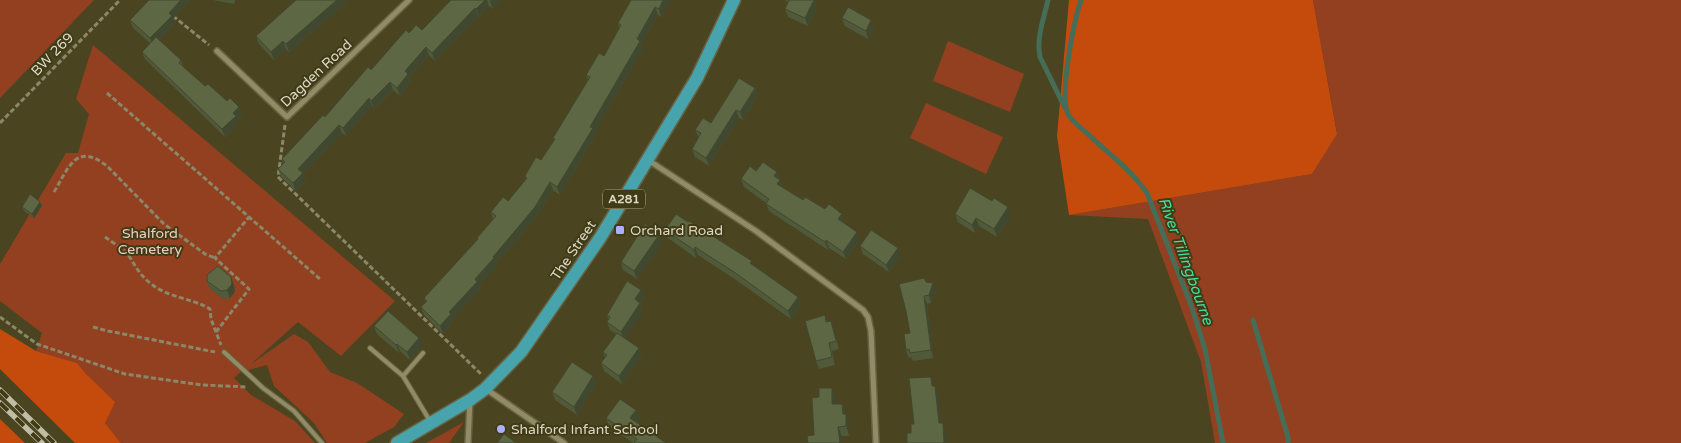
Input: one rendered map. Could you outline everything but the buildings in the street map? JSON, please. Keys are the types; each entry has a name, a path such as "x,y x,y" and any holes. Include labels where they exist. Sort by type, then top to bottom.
{"main road":[{"name":"The Street","path":"397,443 470,400 488,386 526,344 600,238 648,160 696,78 734,0"}],"street":[{"name":"Dagden Road","path":"217,51 286,117 409,0"},
{"path":"648,160 756,231 864,310 868,317 871,331 876,443"},
{"path":"488,386 564,443"},
{"path":"468,443 470,400"}],"lane":[{"path":"370,348 403,376 431,423"},
{"path":"224,352 263,388 294,410 322,443"},
{"path":"403,376 424,353"}],"path":[{"name":"BW 269","path":"0,122 120,0"},
{"path":"167,11 217,51"},
{"path":"107,93 320,279"},
{"path":"286,117 278,177 488,386"},
{"path":"54,192 74,159 83,155 97,158 164,224 205,254 215,258 249,289 216,332"},
{"path":"215,258 249,217"},
{"path":"93,327 209,351 224,352 211,319 210,310 199,302 163,291 151,284 136,269 128,255 105,237"},
{"path":"0,317 37,344 125,374 202,385 263,388"}],"green space":[{"path":"0,0 94,0 0,98"},
{"path":"1313,0 1681,0 1681,443 1215,443 1201,362 1148,219 1069,215 1312,174 1337,133"},
{"path":"948,41 1024,74 1010,112 933,81"},
{"name":"Shalford Cemetery","path":"93,45 395,301 341,356 298,322 251,364 294,334 308,342 330,372 357,383 404,414 394,427 365,443 327,443 314,423 274,386 267,365 248,370 245,368 234,378 251,395 295,421 315,443 121,443 105,423 87,375 77,363 36,351 42,333 0,301 0,264 66,153 78,153 89,114 76,99"},
{"path":"926,103 1003,137 986,174 910,138"},
{"path":"464,422 449,443 426,443"}],"shaded area":[{"path":"1069,0 1313,0 1337,134 1312,174 1069,215 1057,136"},
{"path":"0,329 36,351 77,363 115,402 105,423 121,443 75,443 0,369"},
{"path":"0,419 25,443 0,443"}],"waterway":[{"path":"1048,0 1040,35 1040,57 1065,108"},
{"name":"River Tillingbourne","path":"1081,0 1071,40 1066,75 1065,91 1068,114 1075,123 1127,170 1147,193 1191,305 1205,349 1223,443"},
{"path":"1253,320 1288,437 1288,443"}],"railway":[{"path":"0,390 54,443"},
{"path":"0,403 42,443"}],"place":[{"name":"Orchard Road","path":"620,230"},
{"name":"Shalford Infant School","path":"501,429"}]}
